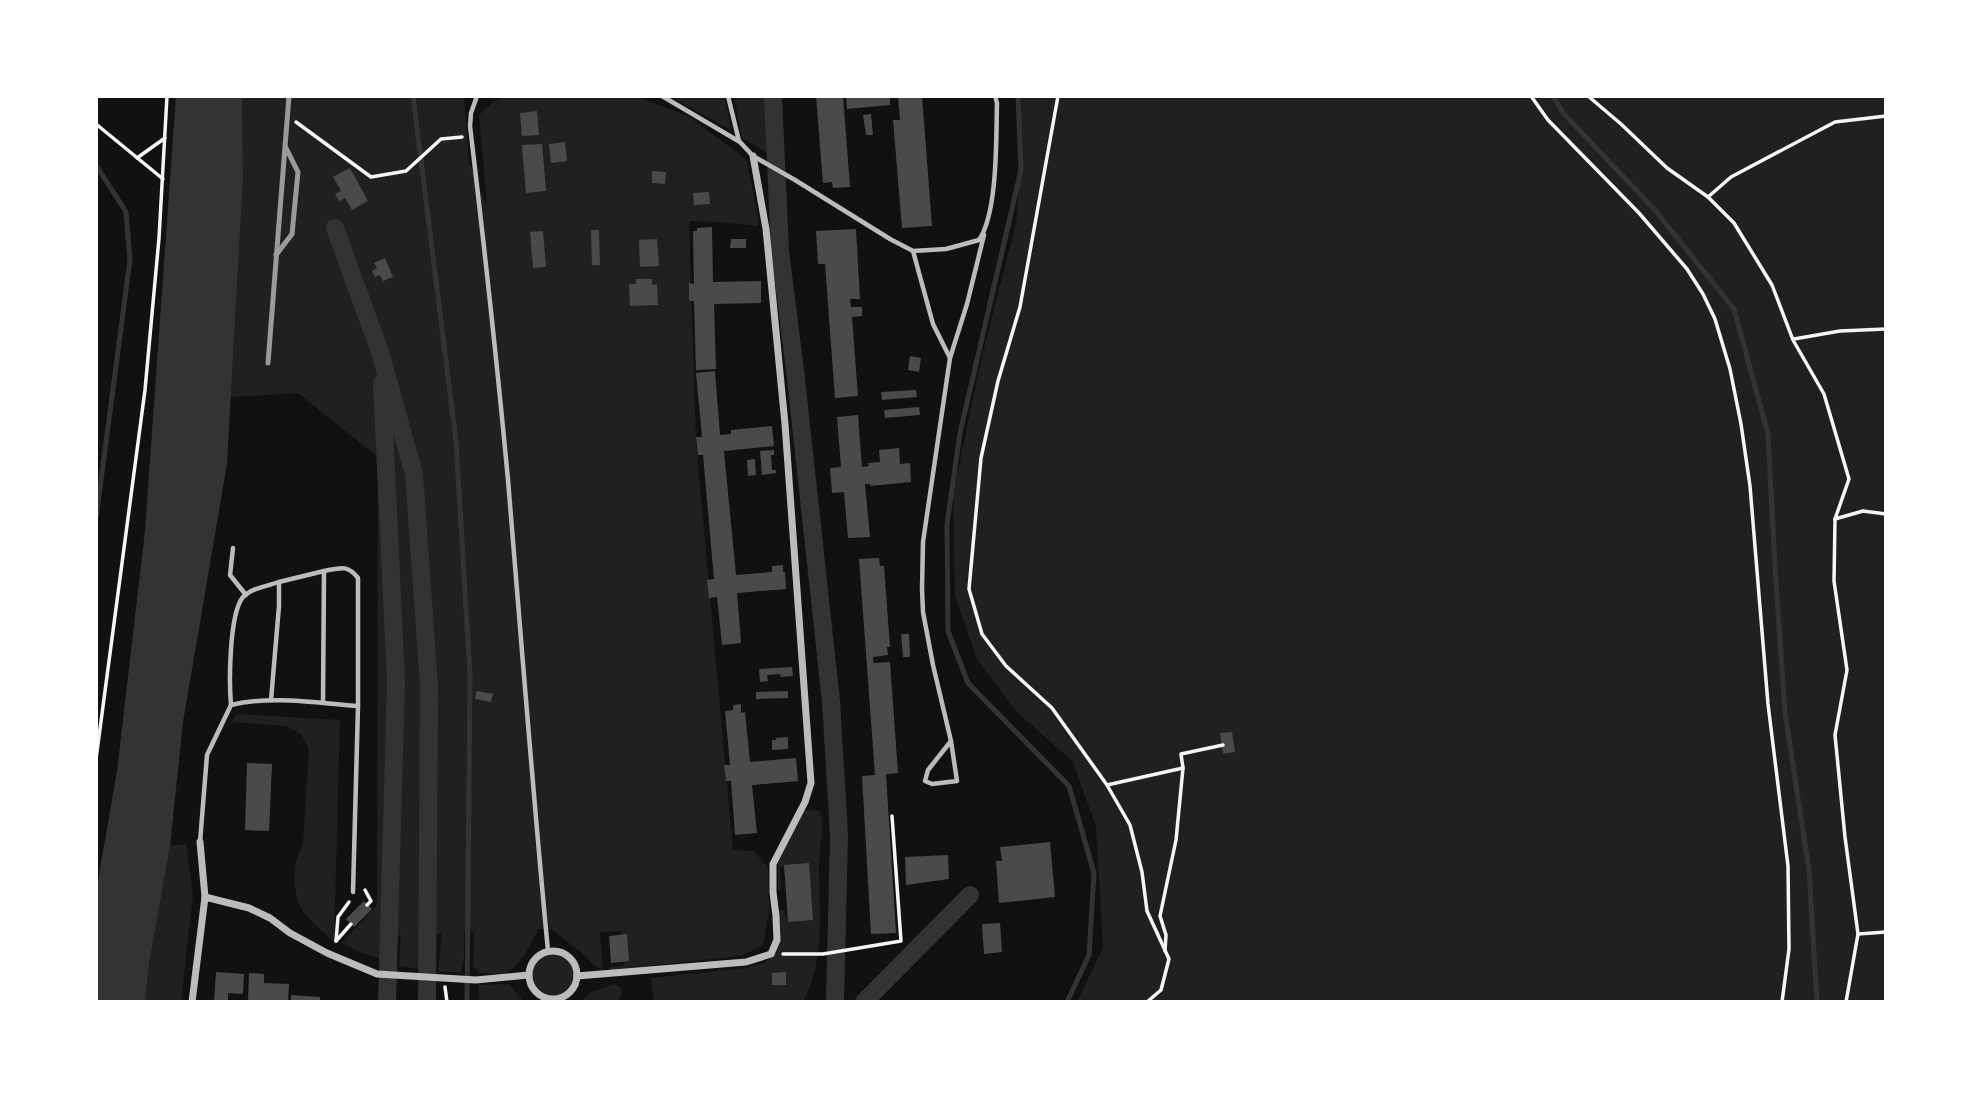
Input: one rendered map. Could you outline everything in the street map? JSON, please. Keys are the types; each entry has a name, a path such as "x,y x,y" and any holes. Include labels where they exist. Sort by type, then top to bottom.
{"street":[{"path":"577,976 746,962 771,954 777,940 773,864 805,802 811,783 782,396 766,229 753,156"},
{"path":"192,1002 205,897 200,842"},
{"path":"205,897 250,908 327,953 377,974 476,980 528,975"},
{"path":"548,951 567,955 576,968 577,976 576,983 567,995 554,1000 533,990 528,975 533,961 538,955 548,951"}],"lane":[{"path":"477,96 471,113 471,135 505,452 548,951"},
{"path":"662,96 740,142 753,156 913,251 946,249 979,240 985,230"},
{"path":"728,96 740,142"},
{"path":"951,741 928,770 925,780 932,784 957,781 951,741 923,612 923,542 950,358 967,304 995,177 995,96"},
{"path":"913,251 933,324 950,358"},
{"path":"233,548 230,575 246,595"},
{"path":"200,842 207,755 231,705 229,675 236,613 242,598 250,592 279,582 324,571 343,568 352,570 358,578 359,706 353,895"},
{"path":"323,704 324,571"},
{"path":"271,700 279,582"},
{"path":"231,705 271,700 359,706"}],"path":[{"path":"96,759 145,390 159,238 167,96"},
{"path":"1058,96 1020,307 998,381 981,458 969,589 982,634 1006,666 1052,708 1107,785 1130,825 1142,872 1147,911 1169,959 1161,990 1147,1002"},
{"path":"1531,96 1548,120 1639,213 1687,269 1715,319 1730,369 1750,486 1768,704 1788,866 1789,949 1782,1002"},
{"path":"1588,96 1667,167 1708,197 1734,223 1772,285 1793,340 1824,394 1849,479 1835,519 1834,581 1847,670 1835,734 1858,934 1846,1002"},
{"path":"1708,197 1731,177 1835,122 1886,116"},
{"path":"296,122 371,177 406,171 441,139 471,135"},
{"path":"96,124 163,179"},
{"path":"137,158 165,138"},
{"path":"1793,340 1840,331 1886,329"},
{"path":"1835,519 1863,511 1886,514"},
{"path":"1165,951 1166,935 1160,916 1176,841 1183,768 1181,754 1223,745"},
{"path":"1107,785 1183,768"},
{"path":"771,954 822,954 901,940 892,816"},
{"path":"365,890 371,901 368,905"},
{"path":"336,941 338,917 353,895"},
{"path":"327,953 351,924"},
{"path":"1858,934 1886,932"}],"shaded area":[{"path":"176,96 242,96 243,179 227,464 183,722 170,846 145,1002 96,1002 96,892 117,771 145,531"},
{"path":"242,96 464,96 469,163 487,206 479,115 493,102 505,96 635,96 688,116 746,159 758,226 689,221 696,442 733,850 754,851 768,868 769,910 763,945 741,956 610,970 610,967 624,965 621,931 600,932 603,970 551,929 538,929 518,963 502,974 478,973 478,969 473,968 474,932 464,932 461,972 438,972 442,933 422,934 419,969 399,966 401,935 385,936 384,959 362,953 342,943 377,905 378,457 298,393 231,397 243,179"},
{"path":"669,96 724,96 732,131"},
{"path":"734,96 768,96 771,155 742,138"},
{"path":"1021,96 1886,96 1886,1002 1077,1002 1103,947 1096,827 1073,762 1016,711 977,659 955,596 953,494 982,356 1017,220"},
{"path":"237,714 340,720 334,941 305,914 295,889 295,865 303,844 309,749 301,734 286,726 231,722"},
{"path":"804,810 820,811 822,825 819,866 820,935 815,968 803,1002 654,1002 651,978 746,968 764,963 775,954 781,933 779,910 783,910 789,922 809,863 780,867 781,889 778,889 778,862"},
{"path":"186,844 193,895 181,1002 145,1002 170,846"},
{"path":"553,954 568,960 574,975 568,990 553,996 538,990 532,975 538,960"},
{"path":"509,984 524,1002 480,1002 478,985"},
{"path":"614,984 619,986 621,992 618,1002 581,1002 591,992"}],"building":[{"path":"816,96 843,96 850,187 833,188 832,182 823,183"},
{"path":"846,96 890,96 890,105 847,109"},
{"path":"898,96 922,96 932,226 902,228 893,120 900,120"},
{"path":"537,111 539,135 522,136 520,113"},
{"path":"871,114 873,135 866,135 863,115"},
{"path":"565,142 567,161 551,163 549,144"},
{"path":"542,144 546,191 526,193 522,145"},
{"path":"350,168 368,201 352,210 345,198 339,201 335,194 341,191 333,177"},
{"path":"652,171 666,172 665,184 652,183"},
{"path":"709,192 710,204 694,205 693,193"},
{"path":"712,227 713,282 761,281 761,303 714,304 716,369 696,370 694,301 689,301 689,283 694,284 693,231 697,231 697,228"},
{"path":"856,229 860,299 850,299 851,307 862,307 862,316 852,317 858,396 835,398 825,264 818,264 816,231"},
{"path":"591,230 599,230 600,265 592,265"},
{"path":"543,231 546,267 533,268 530,232"},
{"path":"657,239 659,266 640,267 639,240"},
{"path":"731,239 746,239 746,248 730,248"},
{"path":"385,258 393,277 383,281 380,275 375,277 372,271 377,268 374,263"},
{"path":"636,279 652,279 652,285 657,284 658,305 630,306 629,284 636,284"},
{"path":"910,356 921,358 919,372 908,370"},
{"path":"715,371 720,435 731,434 731,430 772,426 774,446 724,451 736,575 772,572 772,566 783,565 786,589 737,593 741,643 722,645 717,597 709,598 707,580 714,579 703,455 698,455 696,437 702,437 696,373"},
{"path":"916,390 917,397 882,400 881,392"},
{"path":"919,407 920,415 885,418 884,410"},
{"path":"858,415 862,467 869,466 868,463 880,462 879,450 899,448 900,464 910,463 911,482 870,486 865,484 870,537 848,538 844,492 832,493 830,468 841,467 837,417"},
{"path":"774,450 774,455 771,455 772,470 776,470 776,473 762,475 760,451"},
{"path":"755,459 756,475 748,476 747,460"},
{"path":"879,558 880,566 884,566 890,647 887,647 888,655 873,657 873,660 874,663 890,662 898,773 886,774 896,933 871,934 862,776 875,775 859,559"},
{"path":"901,634 909,634 910,657 903,657"},
{"path":"792,667 793,676 767,675 768,681 760,682 759,669"},
{"path":"477,691 493,694 491,702 475,699"},
{"path":"788,691 788,698 756,699 756,692"},
{"path":"741,704 741,713 745,712 750,762 796,758 798,781 752,785 757,833 735,835 731,781 726,781 724,765 730,765 725,711 733,710 733,705"},
{"path":"1232,732 1235,752 1223,754 1220,733"},
{"path":"788,737 788,749 772,750 772,740"},
{"path":"247,763 272,764 269,831 245,830"},
{"path":"1050,842 1055,897 999,903 996,861 1002,861 1000,847"},
{"path":"948,855 949,879 906,885 905,857"},
{"path":"809,863 813,920 788,922 784,865"},
{"path":"364,901 372,909 354,927 346,919"},
{"path":"1000,923 1002,952 984,954 982,924"},
{"path":"627,934 629,961 611,963 609,936"},
{"path":"216,972 244,974 243,994 228,993 228,1002 214,1002"},
{"path":"786,972 786,985 772,985 772,973"},
{"path":"249,973 264,974 264,983 289,984 288,1002 248,1001"},
{"path":"291,995 320,997 320,1002 291,1002"}],"waterway":[{"path":"413,96 456,441 470,675 467,1002"},
{"path":"773,96 780,251 831,701 839,835 835,1002"},
{"path":"1018,96 1021,170 960,433 947,524 948,631 968,683 1069,786 1094,873 1089,955 1067,1002"},
{"path":"1553,96 1564,114 1654,209 1734,309 1768,434 1785,713 1809,870 1817,1002"},
{"path":"96,165 126,212 130,260 96,518"},
{"path":"335,228 380,352 414,474 429,686 427,1002"},
{"path":"382,383 396,682 387,1002"},
{"path":"864,1002 970,895"}],"railway":[{"path":"268,363 289,96"},
{"path":"276,255 292,234 298,172 286,148"}]}
